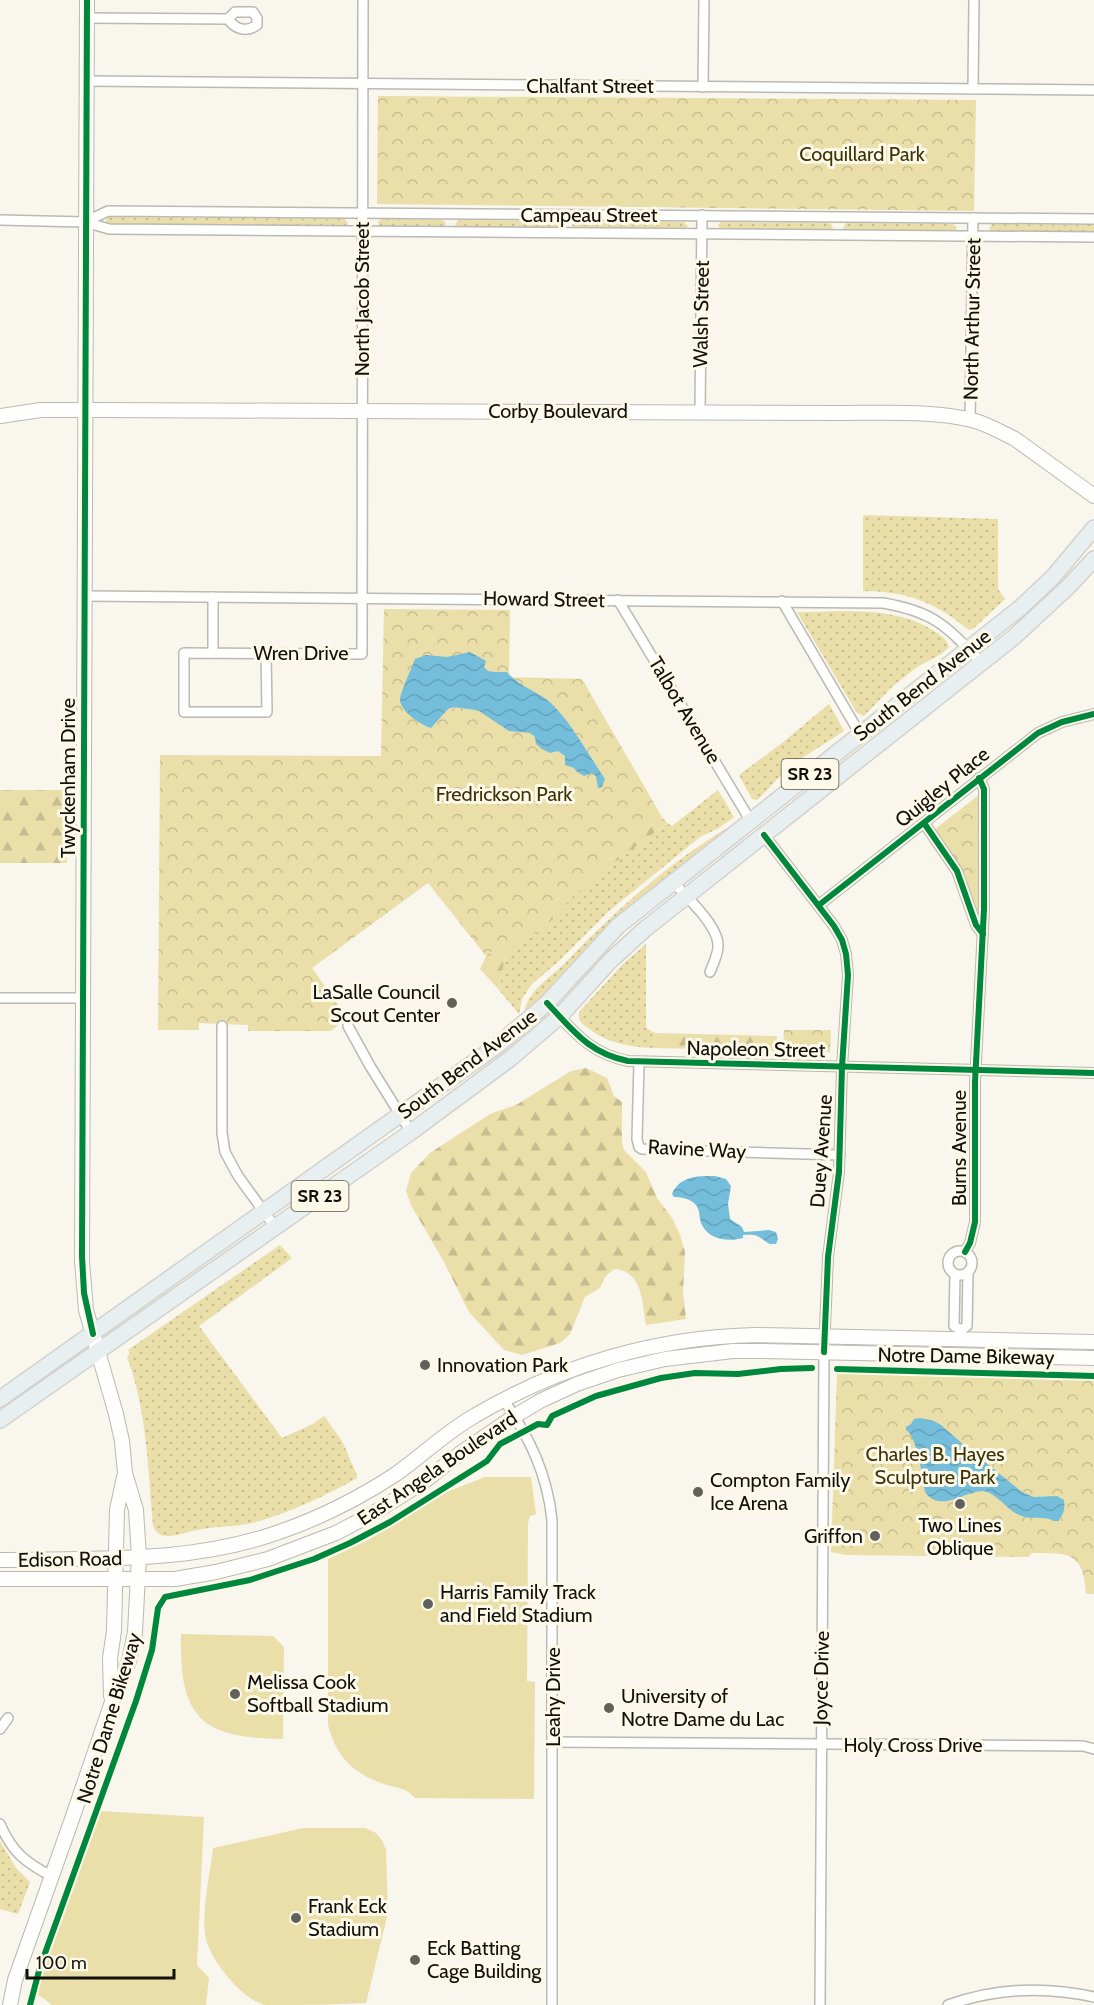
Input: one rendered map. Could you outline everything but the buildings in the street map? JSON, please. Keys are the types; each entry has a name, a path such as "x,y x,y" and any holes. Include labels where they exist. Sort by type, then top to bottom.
{"main road":[{"name":"South Bend Avenue","path":"0,1399 498,1045 547,1003 618,926 1020,608 1053,577 1094,528"},
{"name":"South Bend Avenue","path":"0,1420 411,1132 511,1058 560,1017 627,945 685,896 982,663 1040,615 1094,559"}],"street":[{"name":"Twyckenham Drive","path":"10,2005 15,1980 111,1702 129,1661 135,1632 139,1580 136,1510 125,1473 118,1423 84,1293 82,1261 87,0"},
{"name":"North Jacob Street","path":"362,598 363,0"},
{"path":"703,87 704,0"},
{"path":"973,89 974,0"},
{"path":"87,18 228,19"},
{"name":"Chalfant Street","path":"86,81 1094,90"},
{"name":"Campeau Street","path":"85,222 108,211 363,215 702,215 1094,219"},
{"name":"Walsh Street","path":"700,412 702,215"},
{"name":"North Arthur Street","path":"970,420 973,218"},
{"name":"Campeau Street","path":"0,220 85,222 109,229 1094,237"},
{"name":"Corby Boulevard","path":"0,416 41,410 898,413 970,420 988,426 1015,439 1094,496"},
{"name":"Howard Street","path":"85,596 866,602 908,607 929,615 951,630 982,663"},
{"path":"213,597 213,653"},
{"name":"Wren Drive","path":"266,653 267,712 184,712 184,653 266,653 362,654 362,598"},
{"name":"Talbot Avenue","path":"618,600 750,820"},
{"path":"782,601 860,734"},
{"name":"Quigley Place","path":"819,905 1038,733 1062,722 1094,714"},
{"name":"Burns Avenue","path":"965,1252 975,1222 976,1070 984,909 984,789 979,778"},
{"name":"Burns Avenue","path":"924,823 957,871 976,925 982,934"},
{"name":"Duey Avenue","path":"764,835 819,905 842,940 846,954 848,975 842,1067 840,1155 828,1257 824,1352"},
{"path":"673,882 707,922 716,937 717,952 710,972"},
{"path":"0,998 83,998"},
{"name":"Napoleon Street","path":"547,1003 583,1042 618,1059 639,1063 1094,1073"},
{"path":"222,1026 222,1142 230,1162 275,1227"},
{"path":"348,1026 411,1132"},
{"name":"Ravine Way","path":"639,1063 637,1139 642,1149 840,1155"},
{"path":"955,1252 965,1252 970,1257 972,1264 968,1273 967,1326 961,1334 954,1326 955,1275 948,1267 948,1260 955,1252"},
{"path":"955,1275 968,1273"},
{"name":"East Angela Boulevard","path":"139,1557 191,1554 243,1543 283,1531 314,1518 396,1474 476,1415 504,1400 583,1365 658,1344 732,1335 961,1334 1094,1342"},
{"name":"East Angela Boulevard","path":"139,1580 175,1579 249,1564 277,1556 336,1533 374,1513 426,1480 462,1452 540,1401 577,1384 618,1370 689,1355 734,1351 1094,1358"},
{"name":"Joyce Drive","path":"820,2005 824,1352"},
{"name":"Leahy Drive","path":"504,1400 535,1451 550,1494 553,1567 552,2005"},
{"name":"Twyckenham Drive","path":"111,1702 110,1659 114,1631 117,1510 125,1473"},
{"name":"Edison Road","path":"0,1560 139,1557"},
{"name":"Edison Road","path":"0,1580 139,1580"},
{"path":"0,1729 8,1718"},
{"name":"Holy Cross Drive","path":"552,1742 1075,1746 1094,1749"},
{"path":"0,1824 6,1839 18,1855 51,1876"},
{"path":"948,2005 988,1994 1022,1990 1056,1990 1094,1997"}],"green space":[{"name":"Coquillard Park","path":"378,96 976,100 974,211 377,204"},
{"path":"108,217 345,219 348,224 347,227 116,226 107,224"},
{"path":"381,219 443,220 446,224 444,228 379,227 378,222"},
{"path":"458,220 560,221 563,224 559,229 459,228 455,225"},
{"path":"575,221 684,222 688,226 685,230 575,229 572,225"},
{"path":"721,222 830,223 833,227 830,231 721,231 718,225"},
{"path":"846,223 953,224 957,227 955,232 846,231 843,228"},
{"path":"992,224 1094,225 1094,234 992,232 989,229"},
{"path":"863,515 998,519 998,589 1005,599 973,629 969,630 944,612 919,600 893,593 863,591"},
{"name":"Fredrickson Park","path":"384,609 510,610 509,677 582,679 662,817 486,956 428,883 312,968 347,1018 331,1031 248,1031 248,1025 199,1023 199,1030 158,1030 160,755 381,756"},
{"path":"851,611 888,614 922,624 937,633 949,647 943,653 917,667 892,687 864,716 857,713 797,612"},
{"path":"829,704 844,731 791,766 757,800 752,799 739,775"},
{"path":"0,790 67,790 67,863 0,863"},
{"path":"718,790 734,817 719,828 700,837 609,911 560,960 531,985 522,999 519,1014 499,990 505,957 550,922 573,896 601,873 667,823 672,826"},
{"path":"980,794 978,911 956,862 934,830"},
{"path":"662,817 667,823 573,896 550,922 505,957 499,990 480,969 486,956"},
{"path":"736,823 524,1013 531,997 541,984 626,904 668,868"},
{"path":"646,944 646,1028 655,1033 656,1048 629,1045 604,1038 588,1028 579,1018 579,1012 623,964"},
{"path":"784,1030 831,1030 830,1052 783,1051"},
{"path":"655,1033 777,1036 777,1051 656,1048"},
{"path":"586,1068 607,1078 614,1096 622,1102 624,1150 646,1172 657,1198 672,1218 680,1235 685,1252 683,1292 686,1319 646,1325 642,1298 636,1282 631,1275 614,1269 605,1277 600,1288 585,1297 570,1334 560,1343 522,1355 504,1350 469,1312 444,1262 411,1205 406,1191 411,1173 430,1153 490,1114 516,1105 571,1071"},
{"path":"280,1245 292,1258 199,1326 282,1438 313,1424 324,1416 342,1441 357,1478 308,1503 256,1522 172,1536 160,1534 153,1525 143,1419 127,1357 130,1353 128,1350"},
{"name":"Charles B. Hayes Sculpture Park","path":"837,1372 1094,1378 1094,1594 1086,1594 1082,1569 1077,1562 1071,1557 1055,1553 1032,1553 1028,1557 846,1555 831,1552"},
{"name":"Harris Family Track and Field Stadium","path":"485,1477 531,1477 536,1514 530,1516 528,1523 527,1681 535,1682 534,1799 415,1798 405,1790 375,1781 356,1770 342,1756 332,1737 328,1725 328,1559 368,1540 444,1493"},
{"name":"Melissa Cook Softball Stadium","path":"181,1634 273,1636 284,1647 283,1739 232,1734 214,1727 200,1717 184,1685"},
{"path":"100,1811 204,1817 197,1965 209,1978 206,2005 52,2005 36,1993"},
{"name":"Frank Eck Stadium","path":"303,1828 365,1828 376,1833 386,1850 388,1913 366,2003 265,2005 246,1995 236,1986 219,1965 207,1944 205,1913 213,1848"},
{"path":"0,1841 16,1868 30,1882 18,1914 0,1909"}],"water":[{"path":"470,652 486,661 484,667 488,671 507,672 517,682 542,696 561,713 605,779 602,787 598,788 596,776 592,773 584,776 574,768 565,765 565,756 558,751 550,753 542,749 530,733 509,731 479,711 454,707 448,709 431,728 417,721 404,709 400,700 415,659 426,655 447,657"},
{"path":"715,1176 726,1179 731,1186 728,1204 730,1219 742,1227 744,1232 769,1230 776,1232 778,1239 776,1244 770,1244 751,1235 743,1235 743,1238 731,1240 713,1236 704,1229 696,1205 692,1201 674,1197 672,1194 684,1180"},
{"path":"920,1418 941,1425 1022,1492 1034,1497 1057,1496 1064,1500 1064,1511 1058,1521 1022,1516 991,1494 982,1491 945,1501 931,1498 925,1492 914,1441 906,1430 914,1419"}],"cycle path":[{"path":"87,0 82,1256 84,1293 93,1334"},
{"path":"819,905 1038,733 1062,722 1094,714"},
{"path":"965,1252 970,1243 975,1222 975,1082 984,909 984,789 979,778"},
{"path":"924,823 957,871 976,925 983,934"},
{"path":"764,835 834,926 842,940 846,954 848,975 839,1172 828,1257 824,1352"},
{"path":"547,1003 582,1039 602,1052 628,1061 1094,1073"},
{"name":"Notre Dame Bikeway","path":"30,2005 40,1967 136,1701 152,1650 158,1608 165,1597 250,1580 314,1559 350,1543 390,1522 487,1461 500,1444 538,1424 547,1425 552,1416 596,1396 661,1378 695,1373 738,1374 812,1368"},
{"name":"Notre Dame Bikeway","path":"837,1369 1094,1376"}],"place":[{"name":"LaSalle Council Scout Center","path":"452,1003"},
{"name":"Innovation Park","path":"425,1365"},
{"name":"Compton Family Ice Arena","path":"698,1492"},
{"name":"Two Lines Oblique","path":"960,1504"},
{"name":"Griffon","path":"875,1536"},
{"name":"Harris Family Track and Field Stadium","path":"428,1604"},
{"name":"Melissa Cook Softball Stadium","path":"235,1694"},
{"name":"University of Notre Dame du Lac","path":"609,1708"},
{"name":"Frank Eck Stadium","path":"296,1918"},
{"name":"Eck Batting Cage Building","path":"415,1960"}]}
